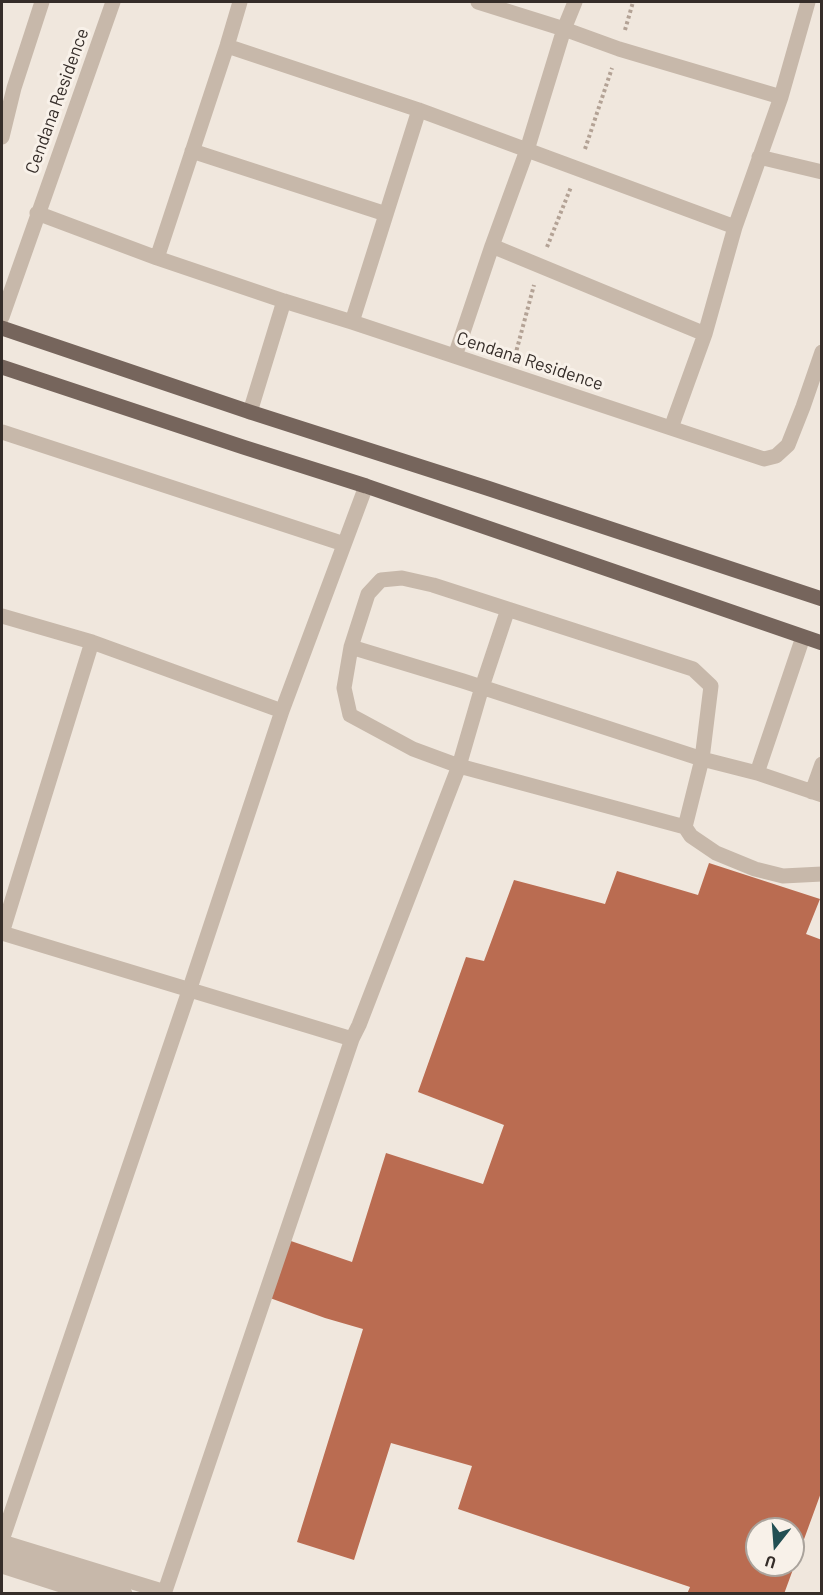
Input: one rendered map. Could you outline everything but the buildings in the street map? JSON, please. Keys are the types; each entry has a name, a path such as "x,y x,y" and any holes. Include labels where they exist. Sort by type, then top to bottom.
{"main road":[{"path":"2,328 250,412 822,599"},
{"path":"2,367 366,486 822,643"}],"street":[{"path":"2,137 8,86 42,2"},
{"name":"Cendana Residence","path":"2,317 113,2"},
{"path":"158,258 240,2"},
{"path":"478,2 564,29 618,50 782,97"},
{"path":"454,356 527,150 564,29 575,2"},
{"path":"671,428 705,334 735,227 782,97 808,2"},
{"path":"227,46 419,110 735,227"},
{"path":"352,322 419,110"},
{"path":"192,151 386,214"},
{"path":"759,157 822,172"},
{"name":"Cendana Residence","path":"38,213 158,258 284,301 764,459 776,456 788,445 822,352"},
{"path":"492,246 705,334"},
{"path":"250,412 284,301"},
{"path":"2,432 344,544"},
{"path":"366,486 282,711 2,1541 164,1593 352,1039 459,766 508,609"},
{"path":"685,827 702,759 711,686 693,669 433,585 402,578 381,580 368,594 351,647 344,688 350,714 413,749 459,766 685,827 691,836 717,853 755,869 783,876 822,874"},
{"path":"2,616 92,642 282,711"},
{"path":"757,773 803,637"},
{"path":"92,642 2,933 352,1039"},
{"path":"351,647 702,759 757,773 817,793 822,764"},
{"path":"2,1554 125,1593"},
{"path":"2,1566 89,1593"}]}
